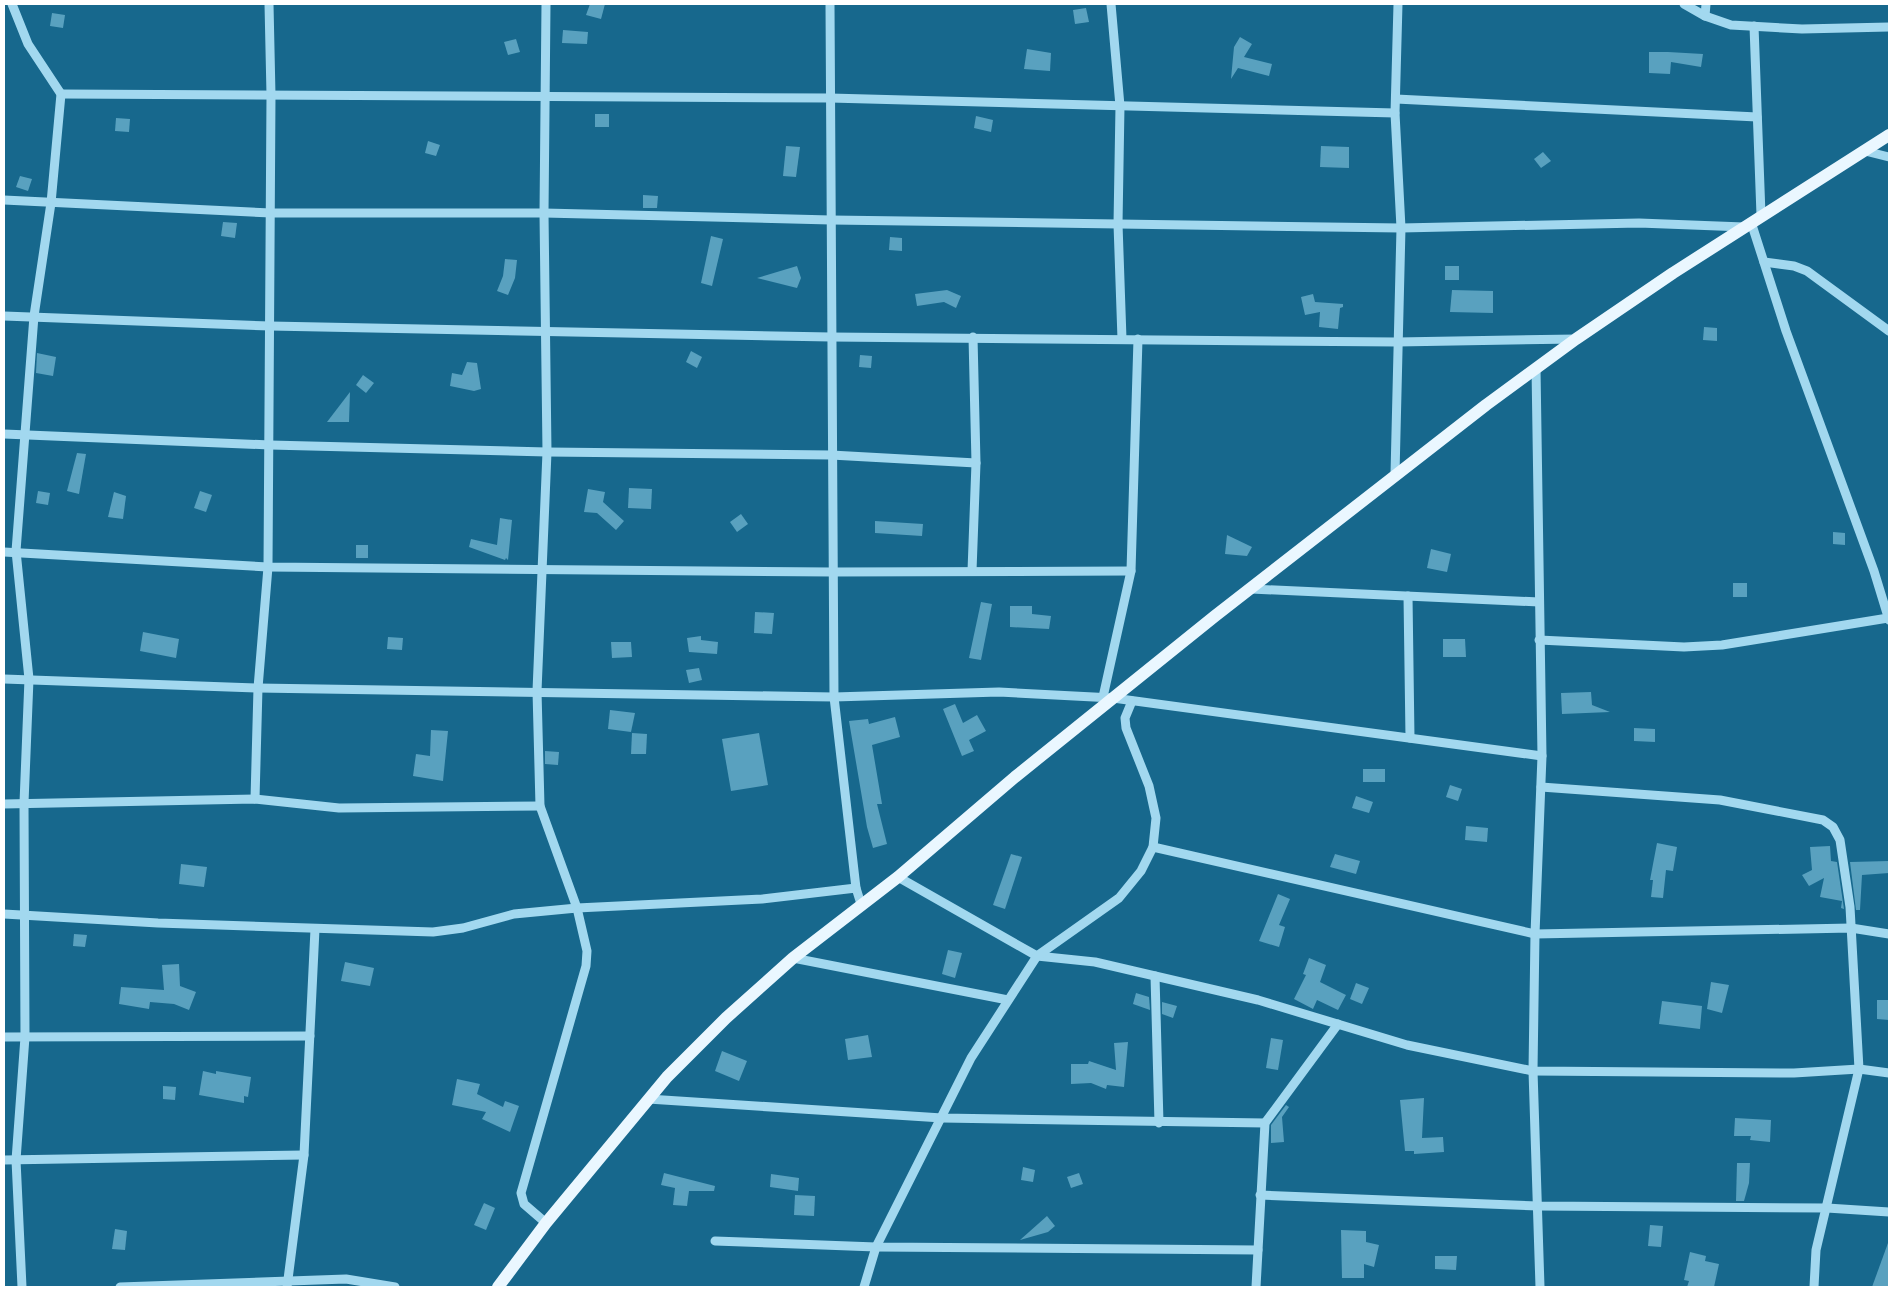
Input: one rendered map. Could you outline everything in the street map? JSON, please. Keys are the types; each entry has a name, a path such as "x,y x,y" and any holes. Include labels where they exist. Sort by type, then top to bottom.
{"main road":[{"path":"498,1287 546,1223 648,1099 726,1018 793,958 898,877 1108,698 1251,589 1395,474 1536,368 1752,221 1889,135"}],"street":[{"path":"12,4 28,44 61,94 52,203 34,316 16,551 29,679 24,803 25,1037 16,1160 22,1287"},
{"path":"255,799 258,688 268,567 271,213 269,4"},
{"path":"546,4 544,213 546,452 537,691 540,806 577,908 586,951 586,966 521,1193 524,1204 546,1223"},
{"path":"830,4 831,455 834,697 856,888 861,904"},
{"path":"1111,4 1120,106 1118,224 1122,339"},
{"path":"1395,474 1401,228 1395,113 1398,4"},
{"path":"1684,4 1705,16 1731,25 1802,30 1889,27"},
{"path":"1705,16 1706,4"},
{"path":"1539,640 1684,647 1703,646 1889,619 1874,570 1786,331 1752,221 1757,117 1754,26"},
{"path":"61,94 830,98 1395,113"},
{"path":"1396,99 1757,117"},
{"path":"1865,151 1889,157"},
{"path":"4,200 271,213 544,213 831,220 1401,228 1752,221"},
{"path":"1764,262 1794,266 1807,271 1889,331"},
{"path":"4,316 270,326 831,337 1397,342 1576,339"},
{"path":"972,571 976,463 973,337"},
{"path":"1108,698 1131,571 1138,339"},
{"path":"1536,368 1538,602 1542,756 1535,934 1533,1071 1540,1287"},
{"path":"4,434 26,433 270,446 546,452 831,455 976,463"},
{"path":"4,552 16,551 268,567 832,572 1131,571"},
{"path":"1251,589 1538,602"},
{"path":"1408,596 1410,738"},
{"path":"4,680 29,679 258,688 834,697 998,692 1108,698 1542,756"},
{"path":"864,1287 876,1247 972,1058 1008,1000 1037,956 1120,898 1141,871 1153,847 1156,818 1149,786 1126,728 1125,718 1132,701"},
{"path":"1541,787 1720,800 1823,820 1833,827 1840,840 1851,928 1859,1069 1816,1250 1814,1287"},
{"path":"4,804 255,799 339,808 540,806"},
{"path":"1153,847 1535,934 1851,928 1889,934"},
{"path":"898,877 1037,956 1095,962 1258,1000 1407,1045 1533,1071 1794,1073 1859,1069 1889,1073"},
{"path":"4,914 158,923 433,932 463,928 514,914 577,908 762,899 856,888"},
{"path":"288,1284 304,1155 315,929"},
{"path":"793,958 1008,1000"},
{"path":"1155,976 1159,1123"},
{"path":"1256,1287 1265,1123 1338,1024"},
{"path":"4,1037 310,1036"},
{"path":"648,1099 942,1118 1159,1123 1265,1123"},
{"path":"4,1160 304,1155"},
{"path":"1260,1195 1538,1206 1827,1208 1889,1212"},
{"path":"715,1241 876,1247 1258,1250"},
{"path":"120,1287 288,1284 346,1279 395,1287"}],"building":[{"path":"590,4 605,4 601,19 586,15"},
{"path":"1086,8 1089,22 1075,24 1073,10"},
{"path":"52,13 65,15 63,28 50,26"},
{"path":"563,30 588,32 587,44 562,43"},
{"path":"1240,37 1252,44 1244,57 1272,64 1269,76 1238,68 1231,79 1234,47"},
{"path":"516,39 520,52 508,55 504,42"},
{"path":"1027,49 1051,53 1050,71 1024,69"},
{"path":"1649,52 1703,54 1701,67 1671,62 1670,74 1649,73"},
{"path":"595,114 609,114 609,127 595,127"},
{"path":"976,116 993,120 991,132 974,128"},
{"path":"116,118 130,119 129,132 115,131"},
{"path":"428,141 440,145 436,156 425,153"},
{"path":"786,146 800,147 796,177 783,176"},
{"path":"1321,146 1349,147 1349,168 1320,167"},
{"path":"1543,152 1551,161 1541,168 1534,159"},
{"path":"20,176 32,179 28,191 16,187"},
{"path":"643,195 658,196 657,208 643,208"},
{"path":"223,222 237,223 235,238 221,236"},
{"path":"711,236 723,239 712,286 701,283"},
{"path":"890,237 902,238 902,251 889,250"},
{"path":"505,259 517,260 515,278 508,295 497,291 503,276"},
{"path":"797,266 801,278 797,288 757,278"},
{"path":"1445,266 1459,266 1459,280 1445,280"},
{"path":"947,290 961,296 956,308 944,302 917,306 915,294"},
{"path":"1452,290 1493,291 1493,313 1450,312"},
{"path":"1313,294 1315,302 1343,304 1343,307 1340,308 1338,329 1319,327 1320,312 1305,315 1301,297"},
{"path":"1704,327 1717,328 1717,341 1703,340"},
{"path":"691,351 702,357 697,368 686,362"},
{"path":"37,353 56,357 53,376 36,373"},
{"path":"860,355 872,356 871,368 859,367"},
{"path":"467,362 477,363 481,389 474,391 450,386 452,373 462,375"},
{"path":"363,375 374,383 366,393 356,385"},
{"path":"350,392 349,422 327,422"},
{"path":"77,453 86,454 79,494 67,491"},
{"path":"629,488 652,489 651,509 628,508"},
{"path":"588,489 605,492 603,502 624,521 616,530 597,513 584,512"},
{"path":"38,491 50,493 48,505 36,503"},
{"path":"200,491 212,495 206,512 194,508"},
{"path":"114,492 126,496 123,519 108,517"},
{"path":"741,514 748,524 737,532 730,522"},
{"path":"500,518 512,520 508,560 469,547 471,539 497,545"},
{"path":"875,521 923,524 922,536 875,533"},
{"path":"1833,532 1845,533 1845,545 1833,544"},
{"path":"1227,535 1252,547 1247,556 1225,554"},
{"path":"356,545 368,545 368,558 356,558"},
{"path":"1431,549 1451,554 1447,572 1427,568"},
{"path":"1733,583 1747,583 1747,597 1733,597"},
{"path":"981,602 992,604 981,660 969,658"},
{"path":"1010,606 1032,606 1032,614 1051,616 1049,629 1010,627"},
{"path":"755,612 774,613 772,634 754,633"},
{"path":"143,632 179,639 176,658 140,651"},
{"path":"701,636 701,640 718,642 717,654 689,652 687,638"},
{"path":"388,637 403,638 402,650 387,649"},
{"path":"1443,639 1465,639 1466,657 1443,657"},
{"path":"611,642 631,642 632,657 612,658"},
{"path":"699,668 702,680 689,683 686,670"},
{"path":"1591,692 1592,705 1610,712 1562,714 1561,693"},
{"path":"955,704 963,723 977,715 986,731 969,740 974,751 962,756 943,709"},
{"path":"610,710 635,713 631,732 608,729"},
{"path":"895,717 900,737 872,745 882,804 877,804 887,844 873,848 867,827 849,721 868,719 869,724"},
{"path":"1634,728 1655,729 1655,742 1634,741"},
{"path":"431,730 448,731 443,781 413,776 416,754 430,756"},
{"path":"632,733 647,734 646,754 631,754"},
{"path":"759,733 768,785 731,791 722,739"},
{"path":"545,751 559,752 558,765 545,764"},
{"path":"1363,769 1385,769 1385,782 1363,782"},
{"path":"1450,785 1462,789 1458,801 1446,797"},
{"path":"1356,796 1373,802 1369,813 1352,808"},
{"path":"1466,826 1488,828 1487,842 1465,840"},
{"path":"1657,843 1677,847 1673,871 1666,870 1663,898 1651,897 1653,880 1650,880"},
{"path":"1830,846 1831,861 1837,862 1844,909 1841,908 1842,901 1820,897 1824,878 1809,886 1802,875 1812,870 1810,847"},
{"path":"1011,854 1022,857 1005,909 993,905"},
{"path":"1335,854 1360,861 1356,874 1330,867"},
{"path":"1889,861 1889,873 1862,875 1860,910 1856,910 1850,862"},
{"path":"181,864 207,867 204,887 179,884"},
{"path":"1278,894 1290,899 1279,925 1285,927 1279,947 1259,941"},
{"path":"74,934 87,935 85,947 73,946"},
{"path":"948,950 962,953 955,978 942,974"},
{"path":"1309,958 1326,965 1320,982 1346,995 1338,1010 1317,1000 1313,1009 1294,999 1306,975 1303,974"},
{"path":"345,962 374,968 370,986 341,981"},
{"path":"179,964 180,986 196,992 189,1010 174,1004 150,1002 149,1009 119,1004 121,987 164,990 162,965"},
{"path":"1711,982 1729,985 1722,1013 1707,1009"},
{"path":"1356,983 1369,988 1362,1004 1350,999"},
{"path":"1136,993 1149,997 1150,1010 1133,1004"},
{"path":"1877,1000 1889,1000 1889,1020 1877,1019"},
{"path":"1662,1001 1702,1006 1700,1029 1659,1024"},
{"path":"1162,1002 1177,1006 1173,1018 1162,1014"},
{"path":"868,1035 872,1057 848,1060 845,1039"},
{"path":"1271,1038 1283,1040 1278,1070 1266,1068"},
{"path":"1128,1042 1124,1087 1107,1085 1106,1089 1091,1083 1071,1084 1071,1064 1088,1064 1089,1061 1116,1070 1114,1043"},
{"path":"722,1051 747,1061 739,1081 715,1071"},
{"path":"203,1071 216,1074 216,1071 251,1077 248,1097 244,1096 244,1103 199,1095"},
{"path":"457,1079 480,1084 477,1094 503,1107 505,1101 519,1106 510,1132 482,1119 486,1112 452,1105"},
{"path":"163,1086 176,1087 175,1100 163,1099"},
{"path":"1424,1098 1422,1138 1443,1137 1444,1152 1414,1154 1414,1151 1405,1151 1400,1100"},
{"path":"1286,1105 1289,1107 1282,1117 1284,1142 1271,1143 1271,1125"},
{"path":"1735,1118 1771,1120 1770,1142 1750,1140 1751,1136 1734,1136"},
{"path":"1737,1163 1750,1163 1749,1183 1744,1201 1736,1201"},
{"path":"1023,1167 1035,1170 1033,1182 1021,1180"},
{"path":"664,1173 715,1186 714,1191 689,1191 687,1206 673,1205 675,1188 661,1185"},
{"path":"1079,1173 1083,1184 1071,1188 1067,1177"},
{"path":"771,1174 799,1178 798,1191 770,1187"},
{"path":"795,1195 815,1196 814,1216 794,1215"},
{"path":"484,1203 495,1208 486,1230 474,1225"},
{"path":"1047,1216 1055,1226 1048,1232 1020,1240"},
{"path":"1650,1225 1663,1226 1661,1247 1648,1246"},
{"path":"115,1229 127,1231 125,1250 112,1249"},
{"path":"1341,1230 1366,1231 1366,1242 1379,1245 1374,1267 1364,1264 1364,1278 1342,1278"},
{"path":"1888,1243 1889,1287 1872,1287"},
{"path":"1690,1252 1706,1256 1705,1261 1719,1264 1714,1287 1687,1287 1689,1281 1684,1280"},
{"path":"1435,1256 1457,1256 1456,1270 1435,1269"}]}
